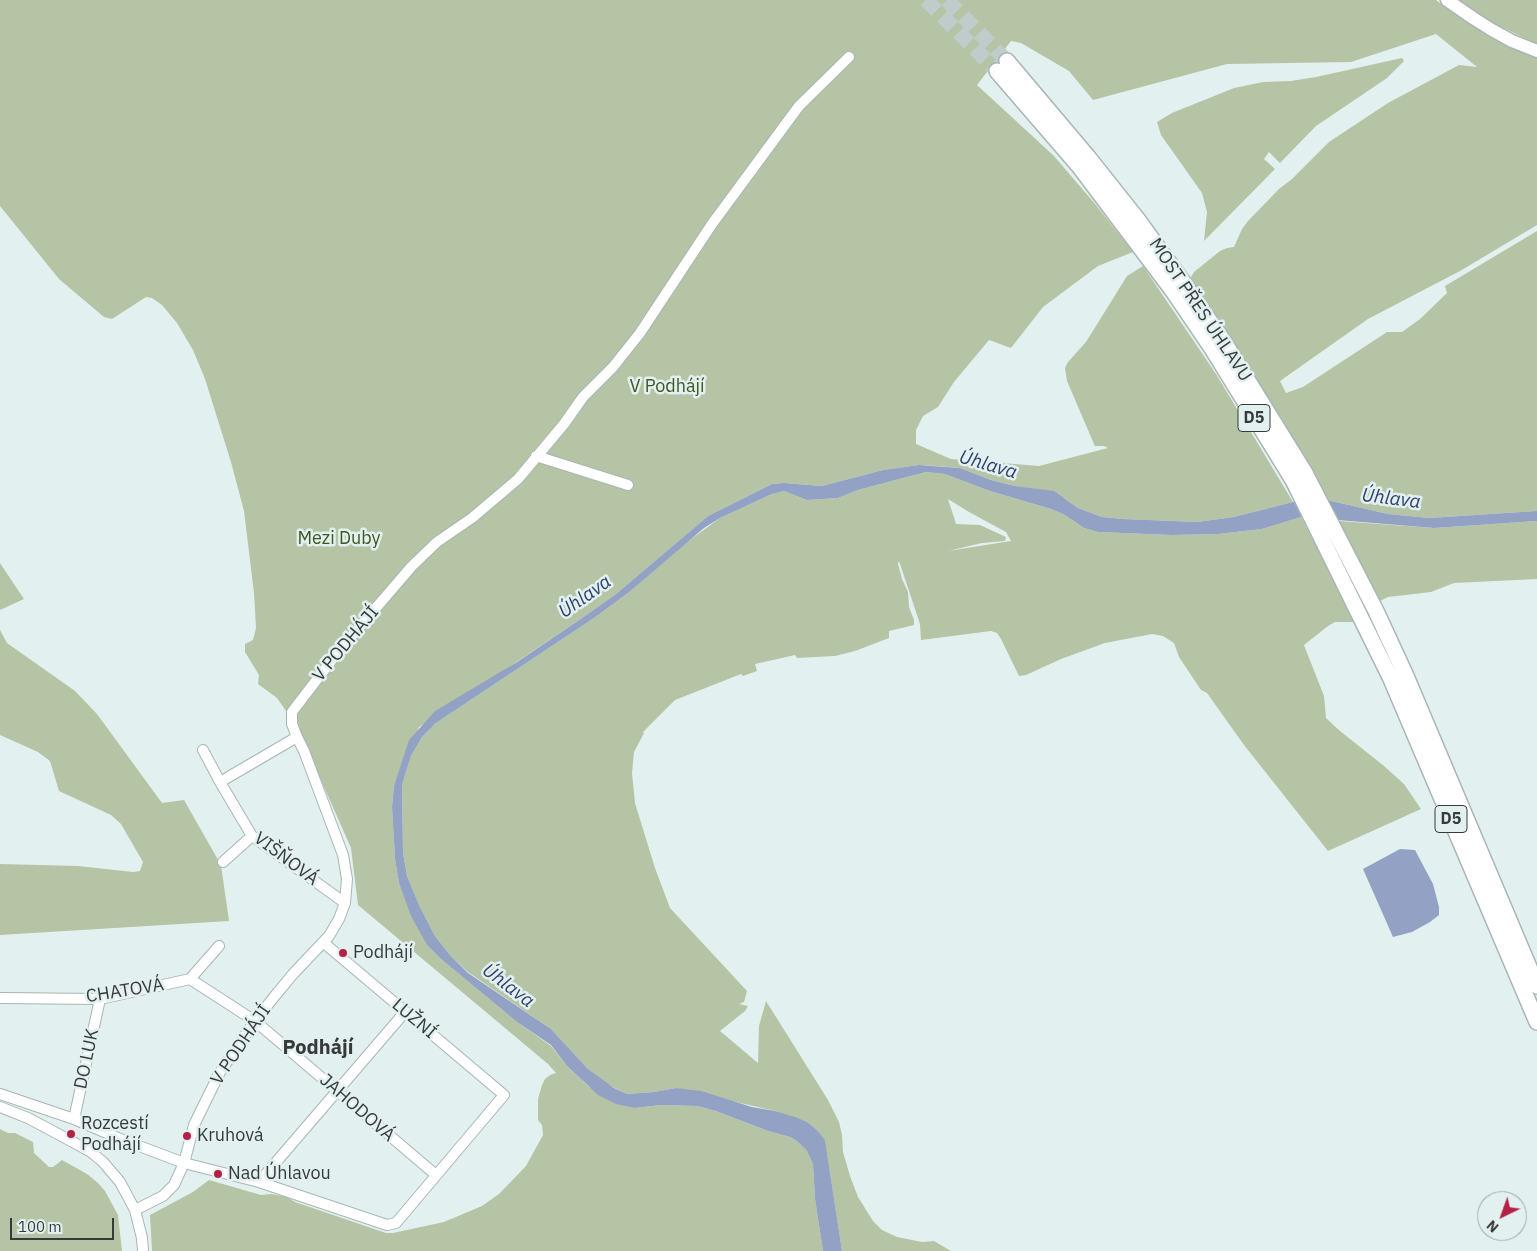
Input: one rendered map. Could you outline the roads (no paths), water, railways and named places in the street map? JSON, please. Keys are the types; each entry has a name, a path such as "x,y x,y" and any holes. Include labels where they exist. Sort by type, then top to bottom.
{"highway":[{"name":"D5","path":"1002,66 1079,166 1132,225"},
{"name":"MOST PŘES ÚHLAVU","path":"1132,225 1224,342 1305,473 1376,611 1406,676 1537,986"},
{"name":"MOST PŘES ÚHLAVU","path":"1132,225 1292,480 1362,618 1398,697 1537,1022"}],"main road":[{"path":"1447,0 1492,30 1512,41 1537,51"}],"street":[{"name":"V PODHÁJÍ","path":"136,1210 168,1192 178,1178 194,1126 206,1097 220,1072 255,1021 293,974 324,942 339,919 345,903 347,879 343,854 304,751 296,736 292,724 292,712 338,652 412,566 437,542 472,518 518,478 564,424 583,397 613,367 640,332 712,224 800,106 850,57"},
{"path":"536,456 628,484"},
{"path":"220,782 296,736"},
{"name":"VIŠŇOVÁ","path":"204,750 220,782 252,836 345,903"},
{"path":"223,862 252,836"},
{"name":"LUŽNÍ","path":"324,942 504,1095 436,1176"},
{"path":"219,946 190,979 255,1021"},
{"name":"CHATOVÁ","path":"0,998 100,999 190,979"},
{"name":"DO LUK","path":"74,1120 100,999"},
{"path":"259,1182 405,1012"},
{"name":"JAHODOVÁ","path":"255,1021 436,1176"},
{"path":"0,1094 74,1120 184,1163 259,1182 387,1225 396,1223 436,1176"},
{"path":"0,1107 52,1131 97,1157 109,1168 120,1182 136,1210 143,1251"}],"water":[{"path":"919,465 960,468 991,480 1015,486 1054,491 1078,508 1102,517 1123,519 1197,522 1234,517 1293,502 1327,500 1388,514 1429,518 1537,511 1537,521 1434,528 1301,517 1262,529 1218,534 1172,535 1098,532 1084,528 1065,515 1051,509 990,491 945,474 926,472 858,490 838,498 807,500 784,491 772,494 720,518 704,528 628,593 594,618 436,723 422,737 411,756 402,785 403,853 407,876 435,936 468,973 551,1029 588,1069 614,1088 627,1094 676,1088 701,1091 752,1107 795,1117 807,1122 816,1129 825,1140 842,1251 823,1251 815,1199 813,1164 807,1151 797,1141 716,1111 697,1106 661,1105 635,1108 616,1104 598,1095 567,1066 551,1045 517,1022 441,959 427,945 411,916 399,883 395,859 392,807 394,786 409,740 435,711 517,662 616,594 708,516 772,484 822,486 883,470"},
{"path":"1400,849 1415,850 1433,884 1439,907 1439,915 1412,932 1393,937 1363,869"}],"tunnel":[{"path":"926,0 997,71"},
{"path":"947,0 1007,61"}],"place":[{"name":"Podhájí","path":"343,953"},
{"name":"Rozcestí Podhájí","path":"71,1134"},
{"name":"Kruhová","path":"187,1136"},
{"name":"Nad Úhlavou","path":"218,1174"}],"district":[{"name":"Podhájí","path":"318,1048"}],"park label":[{"name":"V Podhájí","path":"667,387"},
{"name":"Mezi Duby","path":"339,539"}],"water label":[{"name":"Úhlava","path":"988,465"},
{"name":"Úhlava","path":"1391,499"},
{"name":"Úhlava","path":"585,597"},
{"name":"Úhlava","path":"508,986"}]}
